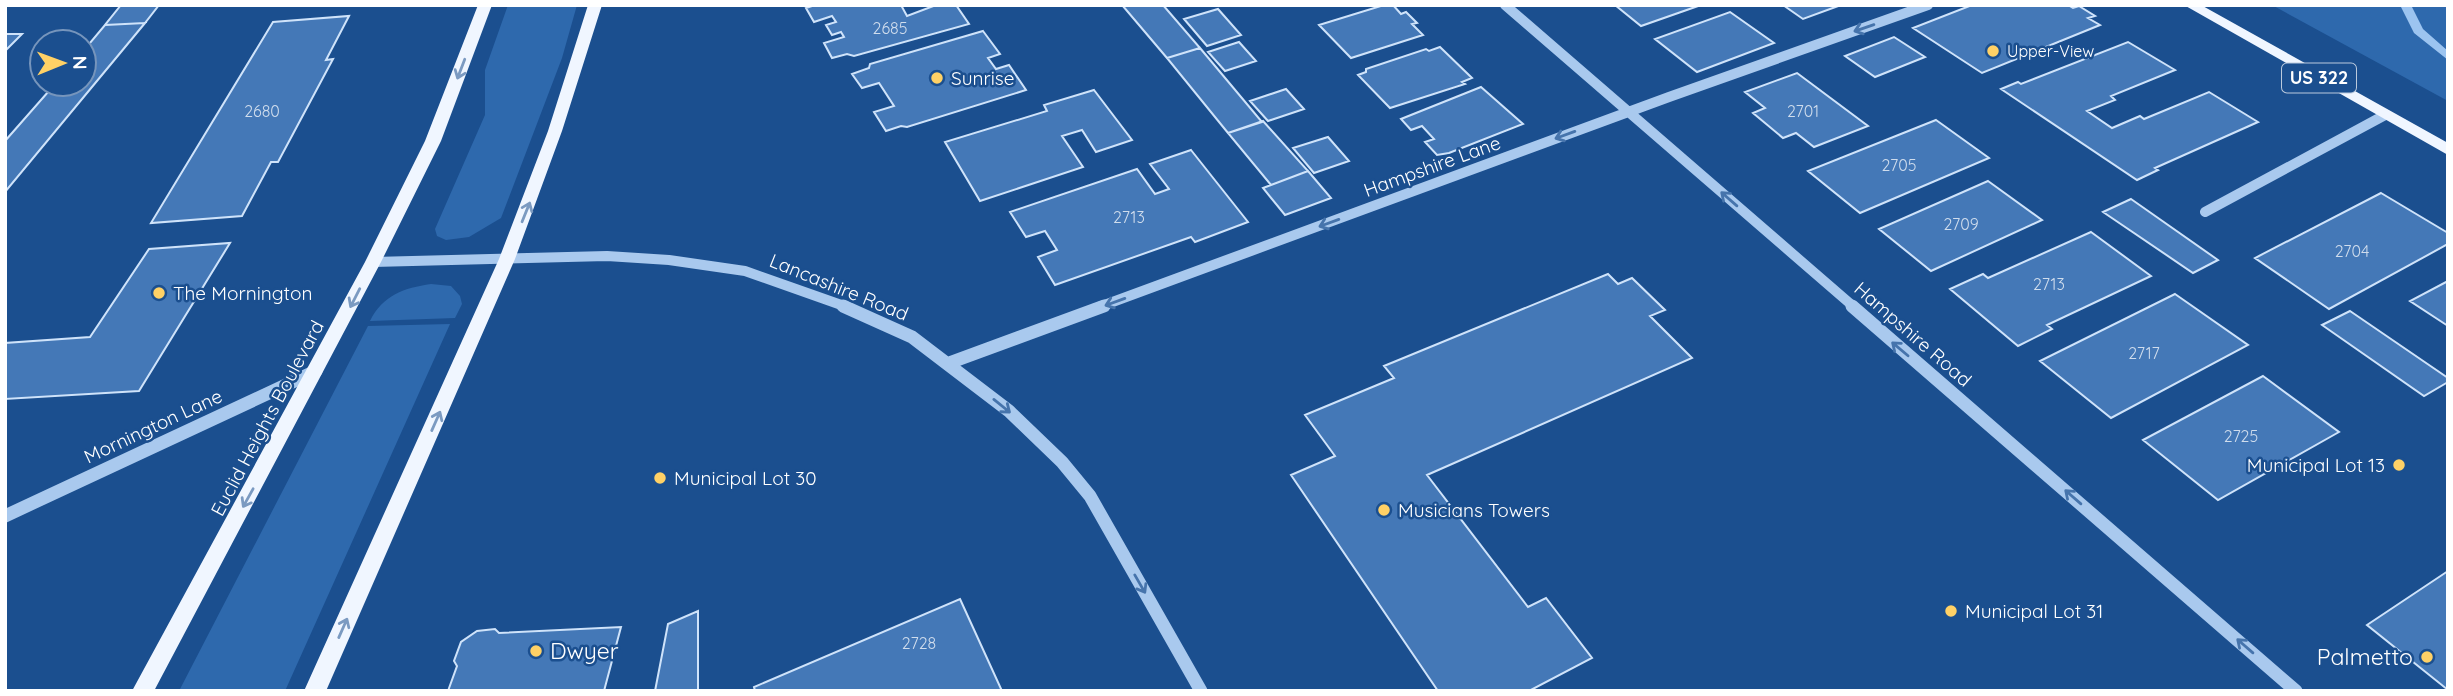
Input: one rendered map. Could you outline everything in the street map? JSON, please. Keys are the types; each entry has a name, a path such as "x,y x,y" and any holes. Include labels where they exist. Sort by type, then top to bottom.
{"main road":[{"name":"Euclid Heights Boulevard","path":"143,691 318,370 373,262 433,141 485,5"},
{"path":"315,691 507,259 555,131 595,5"},
{"name":"US 322","path":"2191,5 2448,150"}],"street":[{"name":"Hampshire Road","path":"1505,5 2297,691"},
{"name":"Hampshire Lane","path":"949,363 1629,112 1928,5"},
{"path":"2205,212 2385,115"},
{"name":"Lancashire Road","path":"373,262 607,256 657,259 745,271 867,315 912,337 1009,411 1051,449 1090,496 1201,691"},
{"name":"Mornington Lane","path":"5,516 318,370"}],"shaded area":[{"path":"508,5 577,5 562,58 501,218 469,237 446,240 437,236 435,229 485,115 485,70"},
{"path":"2272,5 2448,5 2448,101"},
{"path":"431,284 451,286 460,296 462,304 455,318 370,321 381,305 395,294"},
{"path":"450,324 285,691 179,691 368,326"}],"building":[{"path":"121,5 159,5 145,23 105,25"},
{"path":"815,5 901,5 907,16 936,5 956,5 969,24 854,56 847,54 832,58 824,43 844,37 841,32 832,35 826,25 836,22 832,16 814,22 806,8"},
{"path":"1122,5 1163,5 1200,48 1167,58"},
{"path":"1384,5 1393,5 1401,14 1406,12 1417,23 1412,24 1423,35 1351,58 1319,25"},
{"path":"1615,5 1701,5 1641,26"},
{"path":"1783,5 1841,5 1803,19"},
{"name":"Upper-View","path":"1972,5 2079,6 2095,16 2088,18 2100,25 1982,73 1913,28"},
{"path":"1218,9 1241,35 1207,46 1184,19"},
{"path":"1730,12 1774,43 1697,72 1655,39"},
{"path":"349,16 326,60 333,59 278,162 271,162 242,216 151,223 273,22"},
{"path":"145,23 98,80 98,33 105,25"},
{"name":"Sunrise","path":"983,31 1000,54 988,58 996,69 1009,65 1026,90 886,131 874,112 894,106 879,83 862,88 852,74 869,68 870,64"},
{"path":"5,34 22,34 5,51"},
{"path":"1894,37 1925,57 1875,77 1845,56"},
{"path":"1239,42 1256,61 1225,71 1208,52"},
{"path":"2128,42 2175,70 2111,96 2115,100 2087,111 2112,128 2140,116 2144,119 2209,92 2258,122 2155,168 2158,170 2137,180 2001,89 2018,82 2021,84"},
{"path":"1440,47 1472,78 1462,82 1465,84 1390,108 1358,75 1366,72 1366,69"},
{"path":"1200,48 1262,122 1228,133 1167,58"},
{"path":"1797,73 1868,126 1814,147 1796,133 1783,138 1753,113 1765,108 1745,92"},
{"path":"1481,87 1523,124 1449,153 1437,155 1425,142 1434,139 1422,126 1411,130 1401,119"},
{"path":"1286,89 1304,109 1268,121 1250,101"},
{"path":"1094,90 1132,140 1096,152 1082,130 1062,136 1083,167 980,201 945,142 1047,111 1044,105"},
{"path":"43,98 83,98 5,192 5,141"},
{"path":"1936,120 1989,158 1860,213 1808,171"},
{"path":"1263,121 1308,171 1271,185 1228,133"},
{"path":"1328,137 1349,161 1314,173 1293,148"},
{"path":"1191,150 1248,222 1195,242 1191,237 1055,285 1038,257 1057,250 1045,231 1026,237 1010,212 1137,169 1155,194 1169,189 1150,164"},
{"path":"1308,171 1331,198 1285,215 1263,188"},
{"path":"1988,181 2042,220 1931,271 1879,229"},
{"path":"2381,193 2448,233 2448,244 2329,309 2255,258"},
{"path":"2131,199 2218,260 2193,273 2103,212"},
{"path":"2091,232 2151,276 2047,325 2052,329 2018,346 1950,289 1983,274 1988,278"},
{"name":"The Mornington","path":"230,243 139,391 5,399 5,343 90,337 149,249"},
{"name":"Musicians Towers","path":"1608,274 1618,284 1632,278 1665,310 1650,316 1692,358 1427,475 1528,607 1546,598 1592,658 1529,691 1438,691 1291,475 1335,456 1305,415 1394,378 1384,366"},
{"path":"2448,281 2448,326 2410,301"},
{"path":"2175,294 2248,345 2111,418 2040,361"},
{"path":"2350,311 2448,378 2448,382 2424,396 2322,325"},
{"path":"2263,376 2339,432 2218,500 2143,440"},
{"name":"Palmetto","path":"2448,571 2448,690 2367,625"},
{"path":"960,599 1002,691 755,691 754,687"},
{"path":"698,611 698,691 655,691 668,624"},
{"name":"Dwyer","path":"621,627 604,691 448,691 457,666 454,661 461,642 477,631 495,629 499,633"}],"waterway":[{"path":"2405,5 2418,31 2448,57"}],"place":[{"name":"Upper-View","path":"1993,51"},
{"name":"Sunrise","path":"937,78"},
{"name":"The Mornington","path":"159,293"},
{"name":"Municipal Lot 13","path":"2399,465"},
{"name":"Municipal Lot 30","path":"660,478"},
{"name":"Musicians Towers","path":"1384,510"},
{"name":"Municipal Lot 31","path":"1951,611"},
{"name":"Dwyer","path":"536,651"},
{"name":"Palmetto","path":"2427,657"}]}
